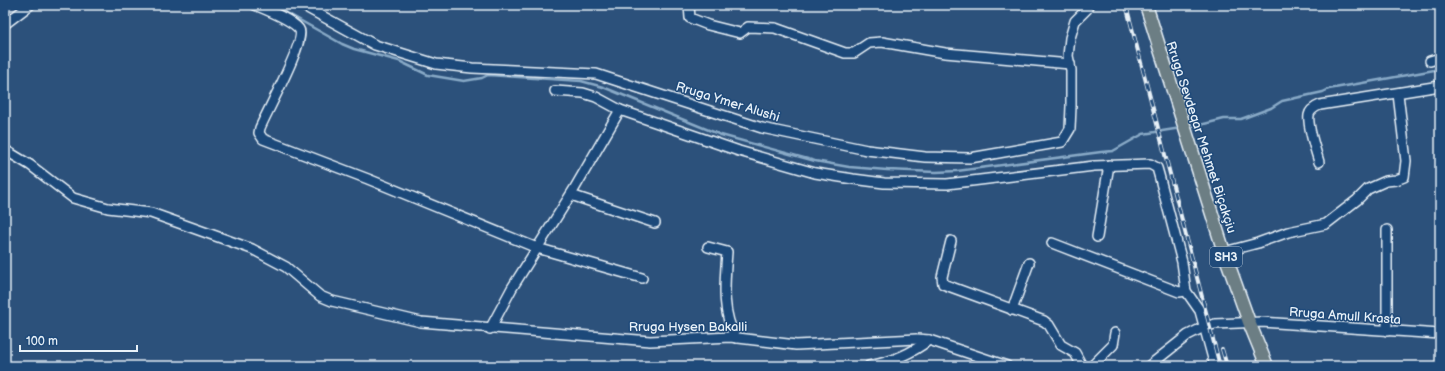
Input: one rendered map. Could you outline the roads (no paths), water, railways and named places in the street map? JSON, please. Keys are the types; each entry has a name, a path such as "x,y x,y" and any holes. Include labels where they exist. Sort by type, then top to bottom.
{"main road":[{"name":"Rruga Sevdeqar Mehmet Biçakçiu","path":"1146,5 1224,252 1249,322 1267,366"}],"street":[{"path":"5,24 30,5"},
{"path":"255,5 293,24 299,29 301,35 296,51 260,128 259,133 263,139 368,179 537,248 642,278"},
{"name":"Rruga Ymer Alushi","path":"302,5 375,45 436,64 472,68 596,74 762,128 867,150 925,157 970,158 1062,142 1070,129 1070,64 1068,56 1070,38 1075,21 1087,9 1088,5"},
{"path":"689,5 690,18 708,25 740,33 748,27 775,28 845,53 854,53 869,43 882,42 945,53 1070,64"},
{"path":"1430,61 1440,58"},
{"path":"1319,162 1309,124 1309,115 1314,108 1320,105 1398,94 1440,86"},
{"path":"555,91 583,93 596,97 620,110 766,160 815,173 876,182 947,184 1109,165 1150,164 1157,168 1182,262 1186,291 1200,311 1216,366"},
{"path":"1224,252 1258,243 1288,232 1326,224 1352,205 1368,189 1386,181 1404,177 1406,161 1398,94"},
{"path":"490,329 512,288 571,195 620,110"},
{"name":"Rruga Hysen Bakalli","path":"5,150 30,165 73,198 108,208 151,213 252,249 286,267 320,296 344,305 421,322 490,329 650,341 736,338 796,344 901,338 929,340 1007,366"},
{"path":"1097,237 1109,165"},
{"path":"571,195 655,223"},
{"path":"1387,230 1387,331"},
{"path":"951,241 942,277 943,284 1044,321 1049,325 1061,345 1075,353 1082,366"},
{"path":"1052,243 1180,292 1186,291"},
{"path":"708,247 726,252 725,301 729,325 736,338"},
{"path":"1012,310 1029,263"},
{"path":"1149,366 1188,335 1204,327 1215,324 1249,322"},
{"name":"Rruga Amull Krasta","path":"1249,322 1440,334"},
{"path":"1092,366 1113,345 1115,333"},
{"path":"869,366 905,356 916,351 929,340"}],"waterway":[{"path":"273,5 342,44 354,49 399,61 428,75 464,81 482,78 488,75 581,81 603,87 721,135 815,161 849,167 936,172 957,171 1113,151 1143,134 1181,128"},
{"path":"1188,128 1224,119 1241,119 1271,108 1282,101 1323,92 1329,89 1440,69"}],"railway":[{"path":"1126,5 1220,366"},
{"path":"1222,349 1227,366"}]}
